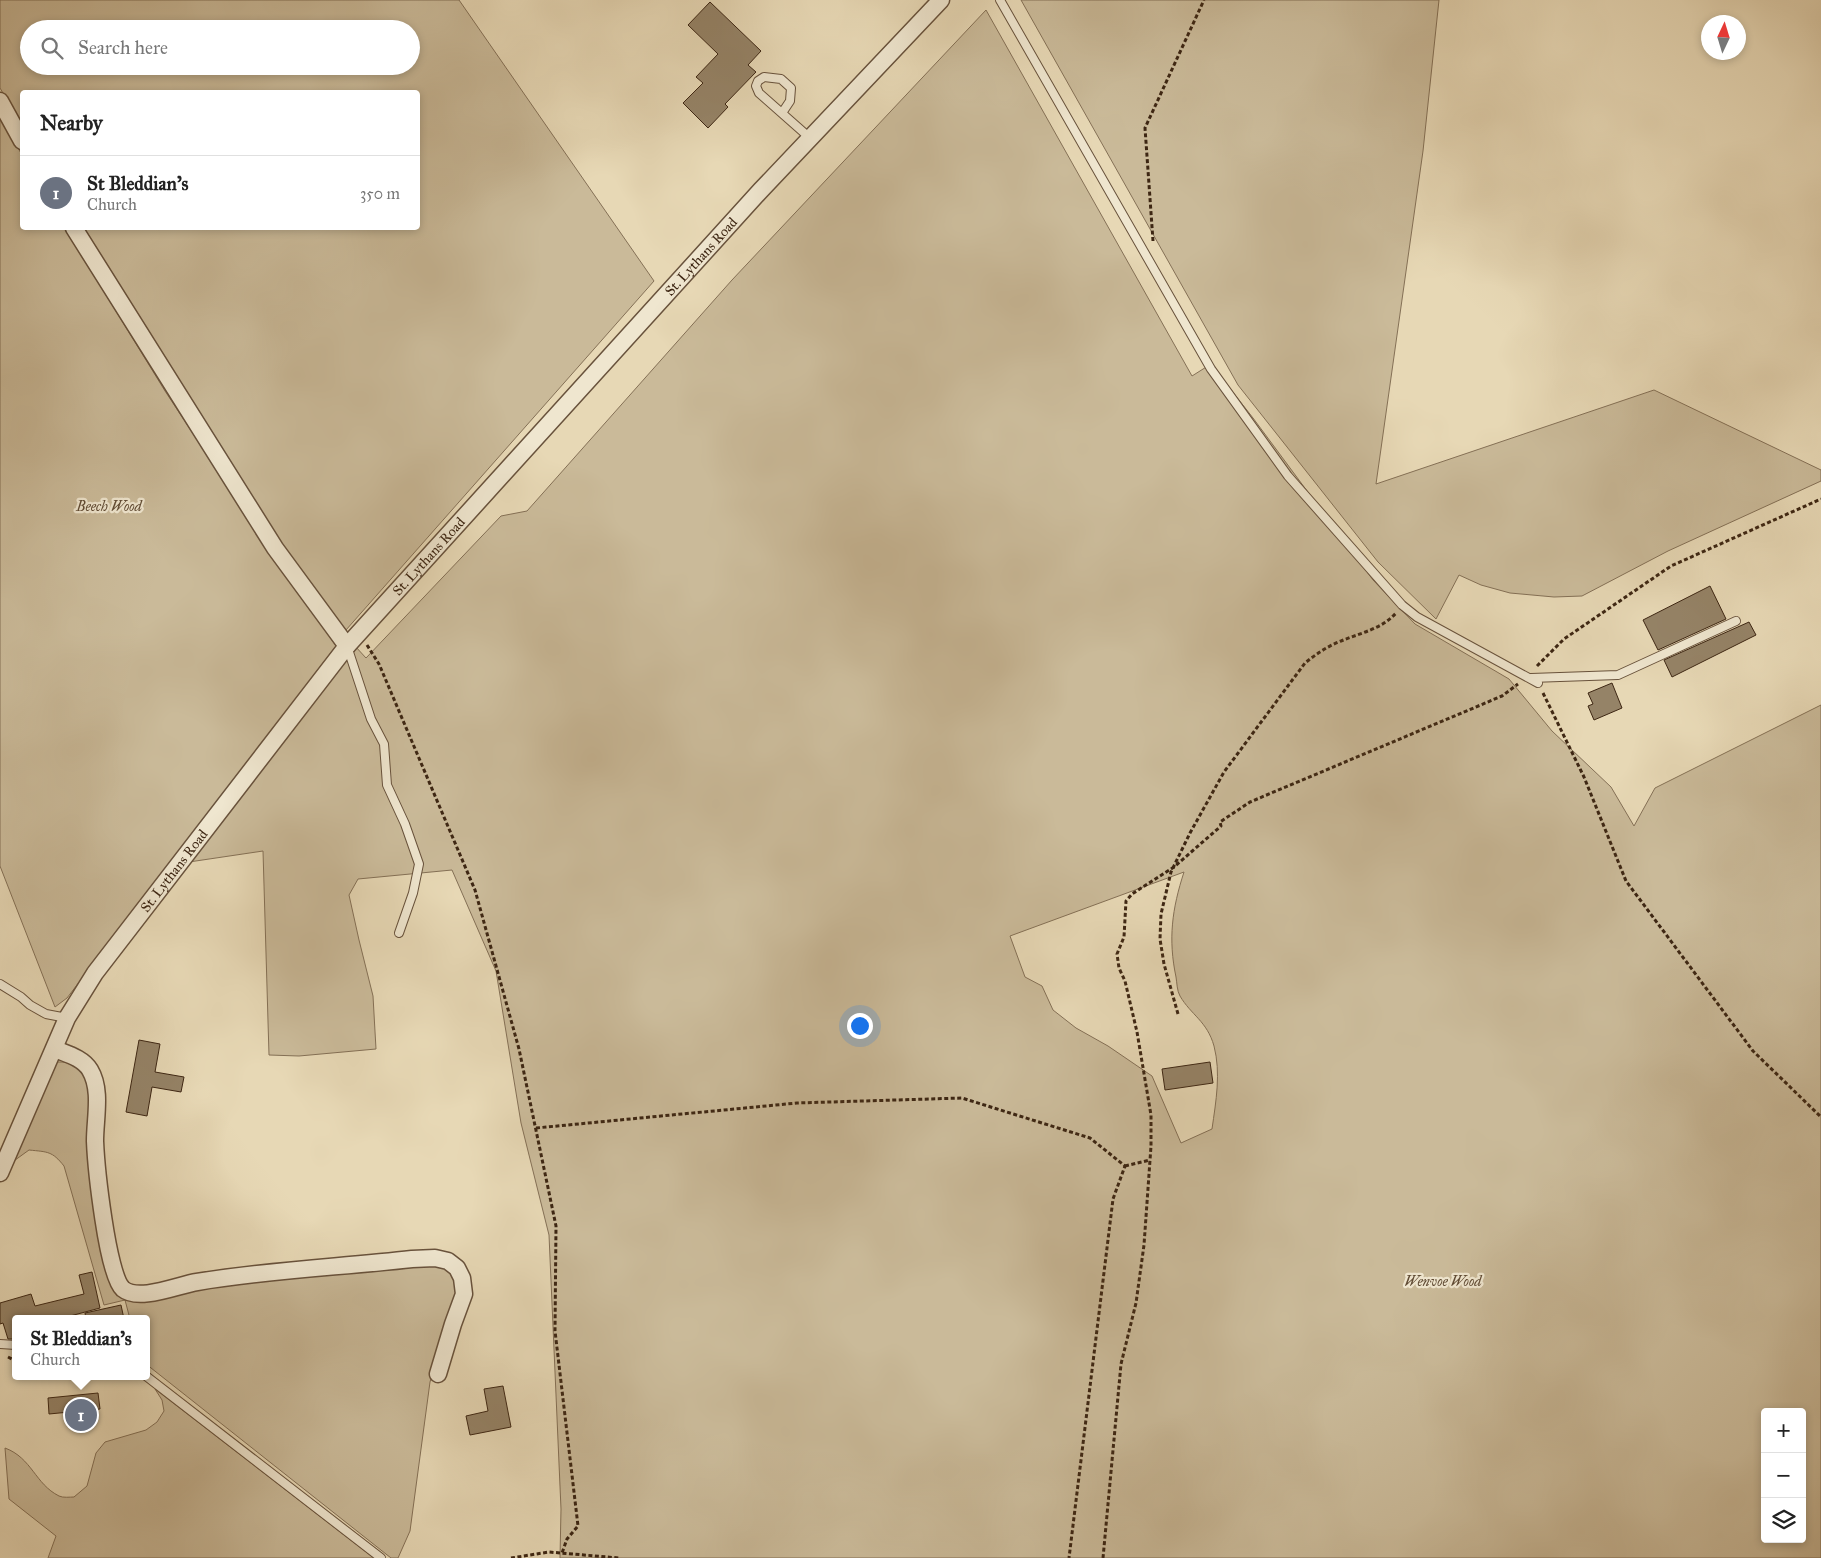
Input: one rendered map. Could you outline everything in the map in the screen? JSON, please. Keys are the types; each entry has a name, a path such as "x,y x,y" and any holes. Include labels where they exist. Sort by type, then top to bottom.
{"street":[{"name":"St. Lythans Road","path":"0,1173 67,1018 95,973 347,646 582,385 810,138 941,0"},
{"path":"0,102 20,137"},
{"path":"75,230 276,548 347,646"},
{"path":"55,1049 76,1057 89,1068 95,1080 97,1091 96,1143 99,1182 111,1262 116,1278 123,1288 133,1294 146,1294 184,1284 224,1277 412,1259 435,1258 448,1261 457,1268 462,1278 464,1294 438,1374"}],"lane":[{"path":"1000,0 1211,368 1288,476 1402,606 1417,618 1538,683"},
{"path":"782,113 790,101 791,88 781,79 764,77 758,81 756,86 759,94 810,138"},
{"path":"1528,678 1618,675 1736,621"},
{"path":"347,646 371,719 384,744 387,785 405,824 419,864 413,893 399,933"},
{"path":"0,984 46,1014 67,1018"},
{"path":"150,1379 381,1558"}],"path":[{"path":"1153,250 1145,128 1204,0"},
{"path":"1103,1558 1121,1364 1136,1302 1142,1264 1150,1160 1151,1115 1137,1032 1125,981 1119,968 1117,954 1124,937 1126,901 1132,894 1174,867 1221,826 1220,822 1250,802 1502,696 1528,678 1564,639 1671,566 1821,499"},
{"path":"1178,1014 1164,964 1160,939 1160,914 1174,867 1190,833 1224,772 1305,663 1322,650 1389,620 1402,606"},
{"path":"359,632 379,664 475,890 519,1049 556,1226 555,1331 578,1526 567,1539 562,1553"},
{"path":"1538,683 1584,778 1626,881 1753,1051 1821,1116"},
{"path":"536,1128 703,1110 797,1103 962,1098 1090,1138 1125,1166"},
{"path":"1125,1166 1150,1160"},
{"path":"1069,1558 1113,1199 1125,1166"},
{"path":"511,1558 549,1552 619,1558"}],"green space":[{"path":"0,0 459,0 654,281 346,630 304,579 83,230 420,230 420,90 20,90 20,123 0,88"},
{"path":"1021,0 1439,0 1423,151 1376,484 1654,390 1821,470 1821,481 1668,551 1582,596 1554,597 1510,593 1481,585 1459,575 1436,619 1378,562 1238,385"},
{"name":"Wenvoe Wood","path":"986,10 1192,376 1211,364 1373,580 1415,624 1509,679 1552,731 1611,787 1634,826 1655,788 1821,705 1821,1558 560,1558 561,1509 549,1235 521,1123 496,971 452,870 358,879 349,895 373,996 376,1049 299,1056 269,1055 263,851 189,862 355,646 366,658 501,516 527,511 732,280","holes":["1184,872 1172,924 1172,950 1177,987 1184,1003 1203,1024 1211,1037 1217,1066 1216,1098 1212,1129 1181,1143 1152,1076 1108,1046 1076,1028 1053,1010 1042,986 1025,977 1010,936"]},
{"name":"Beech Wood","path":"0,116 20,151 20,230 66,230 165,391 267,546 336,646 67,998 55,1007 0,866"},
{"path":"57,1062 81,1065 90,1078 116,1287 125,1300 104,1305 64,1166 56,1157 49,1153 29,1150 11,1163 51,1070"},
{"path":"436,1261 451,1268 459,1285 430,1382 410,1531 398,1558 391,1558 150,1367 150,1315 129,1315 125,1300 147,1299 206,1283"},
{"path":"155,1389 374,1558 48,1558 56,1536 9,1499 5,1448 14,1452 28,1464 51,1491 61,1497 74,1497 87,1486 96,1453 105,1442 146,1430 157,1422 164,1411 162,1400"}],"building":[{"path":"710,2 761,51 748,65 756,72 725,104 728,107 708,128 683,103 703,83 696,77 718,54 688,25"},
{"path":"1710,586 1726,619 1658,650 1643,620"},
{"path":"1749,622 1756,635 1672,677 1664,660"},
{"path":"1612,683 1622,708 1594,720 1588,706 1593,704 1588,693"},
{"path":"139,1040 160,1044 155,1072 184,1077 181,1092 152,1087 147,1116 126,1112"},
{"path":"1210,1062 1213,1083 1165,1090 1162,1069"},
{"path":"92,1272 100,1308 74,1315 12,1315 12,1339 8,1339 3,1323 0,1324 0,1303 31,1294 35,1306 84,1294 79,1275"},
{"path":"121,1305 123,1315 85,1315 85,1313"},
{"path":"503,1386 511,1427 470,1435 466,1416 488,1411 484,1389"},
{"path":"98,1393 100,1409 49,1414 48,1398"}],"place":[{"name":"St Bleddian’s","path":"81,1415"}]}
